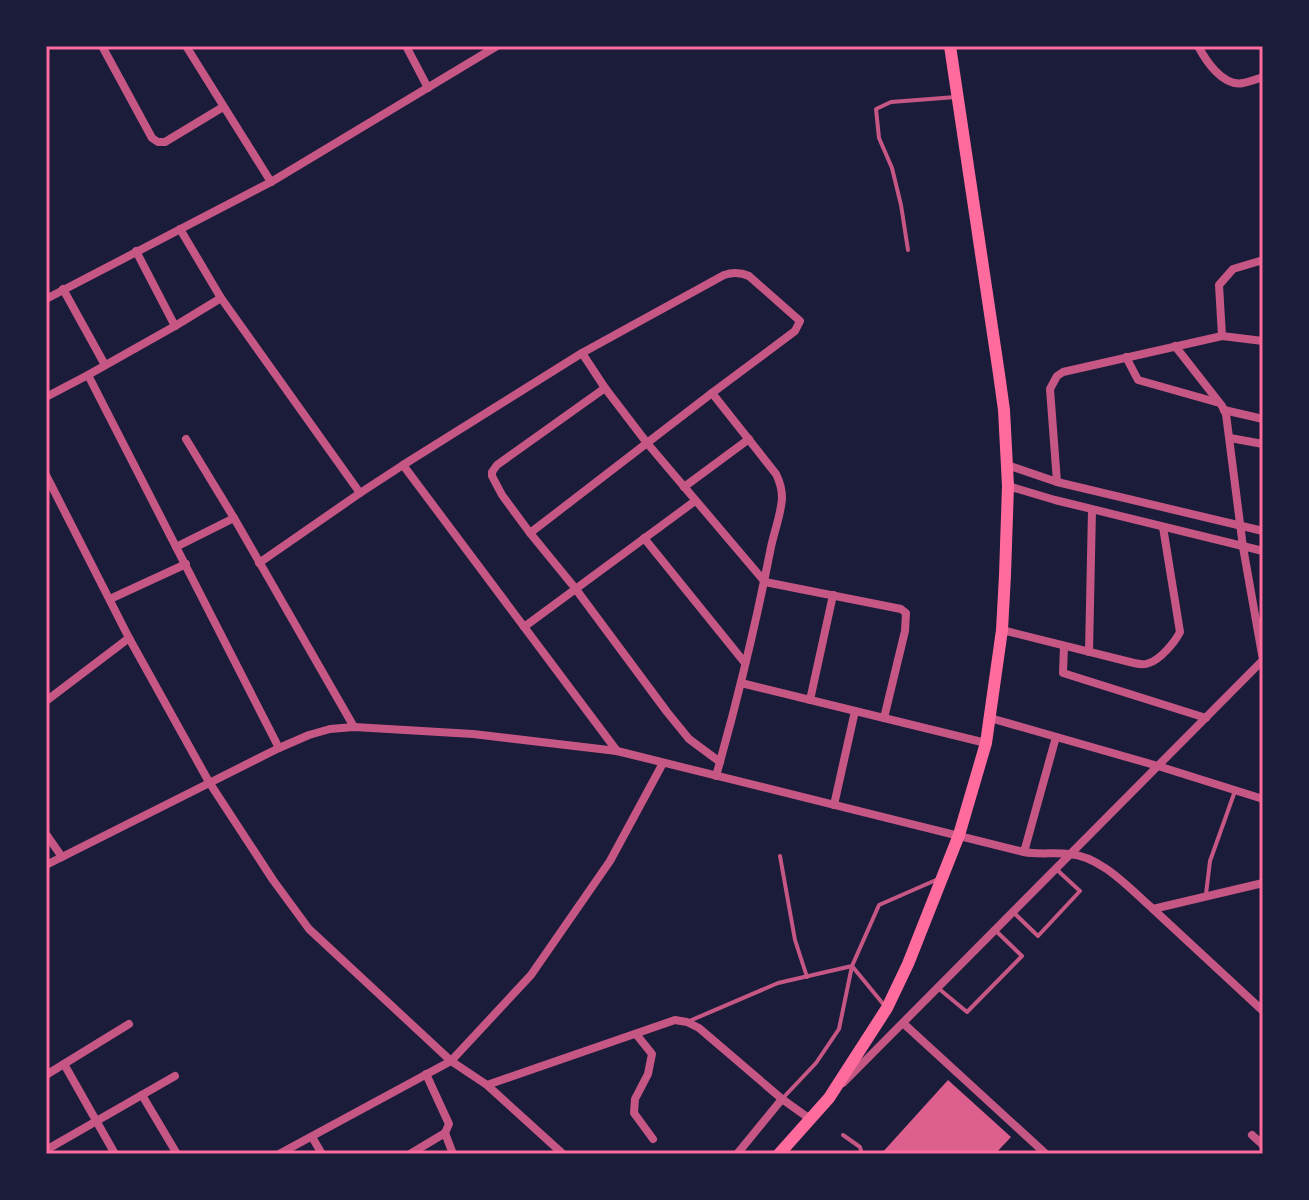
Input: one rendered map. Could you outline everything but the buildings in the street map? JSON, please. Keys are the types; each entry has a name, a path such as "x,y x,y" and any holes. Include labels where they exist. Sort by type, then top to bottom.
{"main road":[{"path":"779,1154 829,1098 887,1008 908,964 959,835 986,743 990,718 1002,630 1008,486 1004,410 950,46"}],"street":[{"path":"102,46 152,138 158,142 165,142 223,107"},
{"path":"186,46 271,182"},
{"path":"406,46 428,88"},
{"path":"46,299 271,182 497,46"},
{"path":"1198,46 1207,61 1232,83 1242,84 1263,77"},
{"path":"180,229 221,298 360,493"},
{"path":"136,251 175,326"},
{"path":"1222,336 1219,285 1233,269 1263,260"},
{"path":"259,563 403,465 582,353 724,275 743,273 749,276 798,318 799,325 795,331 530,533"},
{"path":"63,289 105,365"},
{"path":"46,397 221,298"},
{"path":"1057,482 1050,389 1063,372 1222,336 1263,341"},
{"path":"829,1098 1263,660 1224,410 1175,346"},
{"path":"582,353 647,443 765,582 901,609 906,613 905,631 884,718"},
{"path":"1126,357 1138,380 1218,402"},
{"path":"88,375 279,748"},
{"path":"605,388 493,469 492,476 530,533 689,739 720,762"},
{"path":"712,393 776,474 782,493 765,582 716,776"},
{"path":"1224,410 1263,419"},
{"path":"1230,438 1263,444"},
{"path":"186,439 354,727"},
{"path":"684,487 749,439"},
{"path":"403,465 617,751"},
{"path":"1007,465 1057,482 1263,531"},
{"path":"46,475 129,638 209,782 309,929 451,1061 487,1085 563,1154"},
{"path":"1008,486 1092,510 1263,551"},
{"path":"524,627 695,501"},
{"path":"1089,652 1092,510"},
{"path":"176,547 234,518"},
{"path":"1002,630 1134,663 1153,661 1178,638 1180,626 1163,527"},
{"path":"644,538 745,663"},
{"path":"110,599 186,564"},
{"path":"810,700 833,595"},
{"path":"46,701 129,638"},
{"path":"1064,646 1063,673 1206,718"},
{"path":"741,683 986,743"},
{"path":"834,805 855,711"},
{"path":"990,718 1263,799"},
{"path":"46,865 279,748 330,729 354,727 473,734 617,751 1024,852 1041,855 1071,853 1099,864 1112,872 1263,1011"},
{"path":"1024,852 1056,737"},
{"path":"279,1154 451,1061 531,975 610,861 663,763"},
{"path":"46,834 62,857"},
{"path":"1153,909 1263,883"},
{"path":"487,1085 675,1020 699,1028 810,1119"},
{"path":"903,1023 1046,1154"},
{"path":"46,1075 129,1024"},
{"path":"636,1034 652,1054 648,1074 635,1099 634,1113 653,1139"},
{"path":"64,1064 115,1154"},
{"path":"410,1154 445,1133 449,1124 426,1074"},
{"path":"48,1151 175,1076"},
{"path":"142,1095 177,1154"},
{"path":"737,1154 782,1099"},
{"path":"445,1133 453,1154"},
{"path":"1252,1135 1263,1145"},
{"path":"312,1137 322,1154"},
{"path":"743,1146 754,1154"}],"lane":[{"path":"908,250 892,168 879,138 876,109 891,102 958,97"},
{"path":"1206,896 1210,861 1236,790"},
{"path":"780,856 795,940 807,977"},
{"path":"1013,912 1038,936 1080,891 1056,869"},
{"path":"782,1099 816,1063 839,1029 852,966 879,905 942,877"},
{"path":"938,988 967,1012 1022,956 995,930"},
{"path":"687,1022 778,983 852,966"},
{"path":"852,966 887,1008"},
{"path":"843,1135 860,1147 862,1154"}]}
